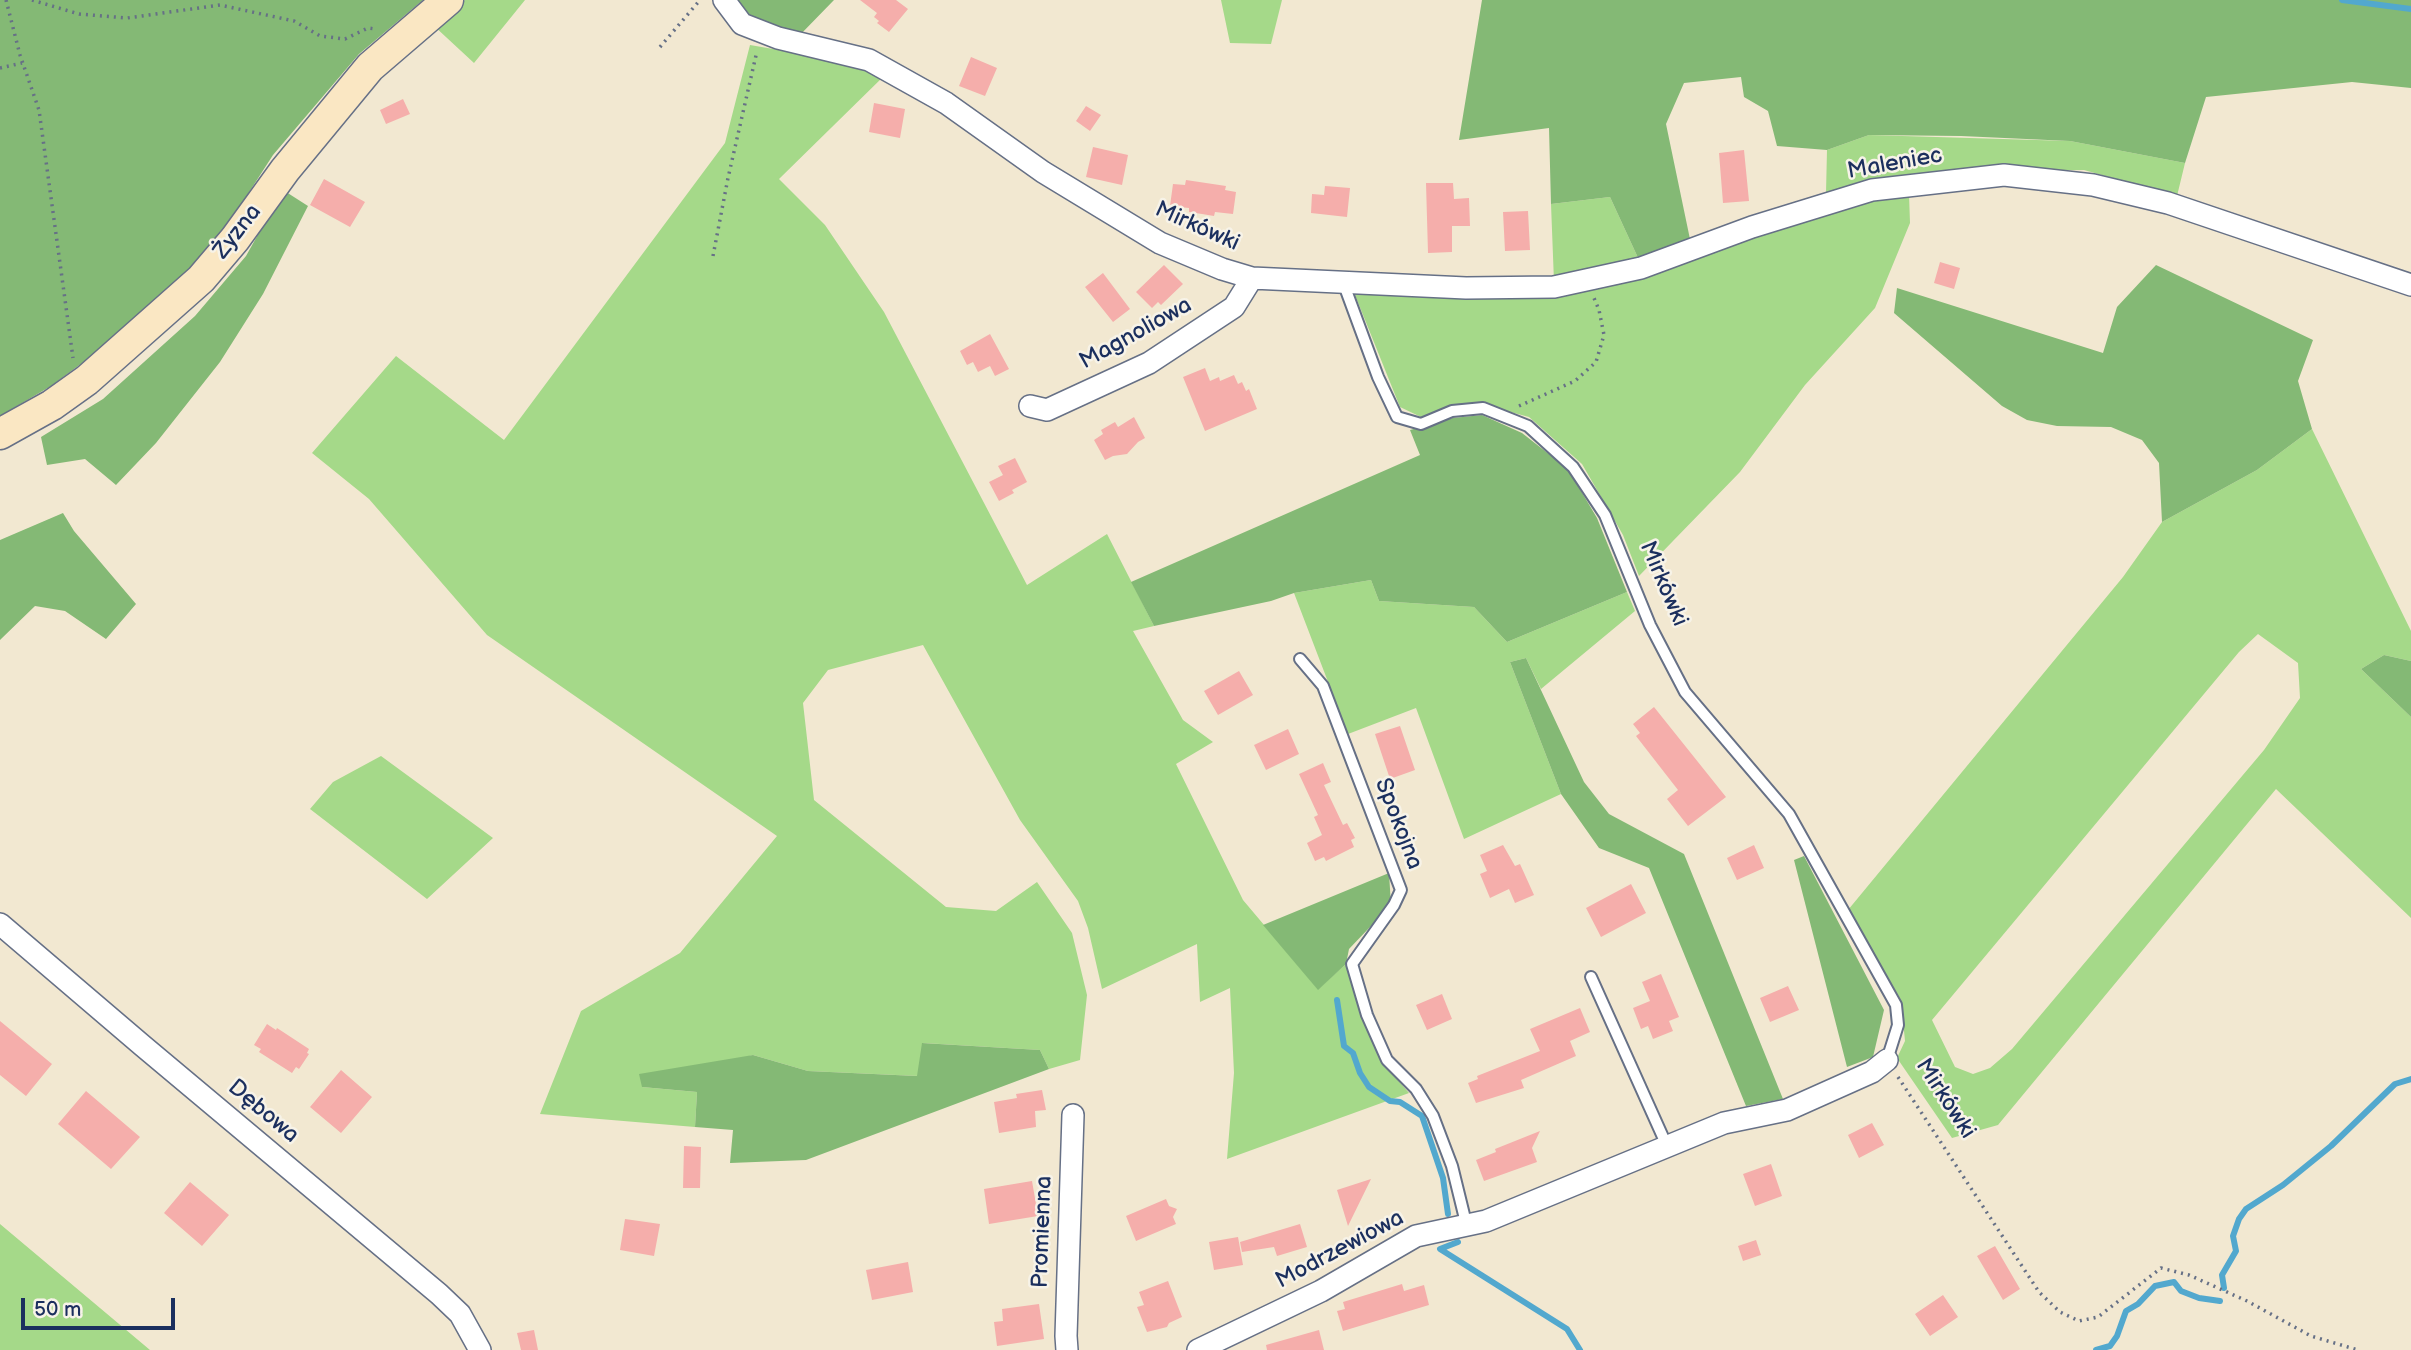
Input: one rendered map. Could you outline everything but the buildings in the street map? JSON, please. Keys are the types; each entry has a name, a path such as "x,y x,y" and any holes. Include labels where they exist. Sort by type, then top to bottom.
{"street":[{"name":"Żyzna","path":"0,434 52,405 87,380 201,279 235,239 285,170 370,67 448,0"},
{"name":"Mirkówki","path":"724,0 742,24 761,32 869,60 946,103 1043,172 1160,243 1222,269 1252,278 1342,281"},
{"name":"Maleniec","path":"1342,281 1466,288 1554,287 1641,268 1752,227 1872,190 2004,175 2093,185 2168,203 2411,285"},
{"name":"Magnoliowa","path":"1030,406 1047,410 1149,363 1234,307 1252,278"},
{"name":"Dębowa","path":"0,924 439,1294 460,1314 480,1350"},
{"name":"Modrzewiowa","path":"1198,1350 1321,1291 1416,1236 1486,1221 1724,1123 1787,1110 1872,1072 1888,1060"},
{"name":"Promienna","path":"1067,1350 1073,1115"}],"lane":[{"name":"Mirkówki","path":"1342,281 1396,417 1421,424 1452,411 1483,408 1528,426 1573,467 1605,515 1650,625 1685,692 1789,814 1896,1005 1898,1025 1888,1060"},
{"name":"Spokojna","path":"1300,659 1323,686 1401,890 1394,905 1353,964 1367,1015 1387,1060 1416,1089 1433,1116 1452,1166 1467,1227"},
{"path":"1591,977 1667,1146"}],"path":[{"path":"6,0 22,63 39,110 73,358 87,380"},
{"path":"32,0 79,14 127,18 220,5 294,21 320,36 345,39 368,28 410,32"},
{"path":"660,47 701,0"},
{"path":"713,256 761,32"},
{"path":"0,68 22,63"},
{"path":"1502,416 1575,381 1597,362 1604,335 1599,310 1586,280"},
{"name":"Mirkówki","path":"1888,1060 2039,1292 2060,1312 2079,1321 2098,1317 2161,1268 2189,1275 2247,1301 2311,1336 2358,1350"}],"green space":[{"path":"0,0 423,0 359,54 273,155 224,231 155,309 51,386 0,416"},
{"path":"465,0 525,0 474,63 433,25"},
{"path":"734,0 834,0 798,37 748,16"},
{"path":"1221,0 1282,0 1271,44 1230,43"},
{"path":"1482,0 2411,0 2411,88 2352,82 2206,97 2185,163 2070,141 1961,136 1869,135 1827,150 1777,146 1768,111 1744,97 1741,77 1684,83 1666,124 1691,244 1639,260 1610,197 1551,204 1549,128 1459,140"},
{"path":"750,45 837,60 885,75 779,179 825,225 884,312 1027,585 1107,534 1154,626 1133,631 1183,720 1213,742 1176,764 1243,900 1318,989 1346,964 1360,1012 1384,1064 1409,1093 1227,1159 1234,1073 1230,988 1200,1002 1197,944 1102,989 1088,928 1078,901 1020,820 923,645 828,670 803,703 814,800 946,907 996,911 1037,882 1072,933 1087,995 1080,1060 1049,1069 1040,1050 923,1043 918,1076 808,1071 753,1055 642,1087 697,1092 695,1127 540,1114 581,1011 680,953 777,836 487,635 369,499 312,453 396,356 504,440 725,143"},
{"path":"1869,135 2070,141 2185,163 2177,196 2084,170 1977,171 1826,193 1827,150"},
{"path":"283,190 308,206 263,294 220,362 156,443 116,485 85,459 47,465 41,437 103,399 195,316 246,256"},
{"path":"1909,194 1910,223 1875,308 1805,385 1740,472 1639,576 1623,535 1582,464 1529,417 1481,404 1421,417 1400,407 1353,290 1543,293 1859,200"},
{"path":"1610,197 1639,260 1554,282 1551,204"},
{"path":"2156,265 2313,340 2298,381 2312,429 2257,470 2162,522 2159,463 2142,440 2111,427 2057,426 2027,420 2002,406 1894,313 1897,288 2103,353 2117,307"},
{"path":"1482,415 1522,433 1568,469 1597,518 1627,592 1507,642 1474,607 1379,601 1371,580 1294,593 1271,601 1154,626 1131,582 1420,455 1410,430 1453,418"},
{"path":"2312,429 2411,631 2411,661 2384,655 2361,669 2411,717 2411,918 2276,789 1998,1125 1952,1138 1897,1058 1905,1041 1901,1000 1848,910 2123,577 2162,522 2257,470","holes":["2258,634 2298,663 2300,698 2264,750 2012,1049 1990,1068 1973,1074 1955,1067 1932,1020 2239,652"]},
{"path":"63,513 74,531 136,604 106,639 65,611 35,606 0,640 0,540"},
{"path":"1371,580 1379,601 1474,607 1507,642 1627,592 1635,611 1541,689 1526,658 1510,662 1561,794 1464,839 1416,708 1348,734 1294,593"},
{"path":"2384,655 2411,661 2411,717 2361,669"},
{"path":"1526,658 1584,782 1609,814 1684,854 1783,1099 1746,1106 1649,868 1599,848 1561,794 1510,662"},
{"path":"381,756 493,838 427,899 310,809 333,782"},
{"path":"1804,856 1884,1010 1873,1057 1847,1067 1794,860"},
{"path":"1389,873 1391,905 1349,949 1346,964 1318,990 1263,925"},
{"path":"922,1043 1040,1050 1049,1069 806,1160 730,1163 733,1130 695,1127 697,1092 642,1087 639,1074 753,1055 808,1071 917,1076"},
{"path":"0,1224 150,1350 0,1350"}],"waterway":[{"path":"2342,0 2411,9"},
{"path":"1337,1000 1344,1046 1353,1053 1360,1073 1369,1087 1390,1101 1400,1102 1422,1116 1443,1178 1448,1214"},
{"path":"2224,1288 2222,1275 2236,1251 2233,1236 2246,1209 2283,1185 2331,1146 2395,1084 2411,1079"},
{"path":"1458,1242 1440,1249 1567,1329 1580,1350"},
{"path":"2096,1350 2110,1346 2117,1336 2126,1311 2138,1304 2155,1286 2174,1282 2181,1291 2199,1298 2220,1301"}]}
